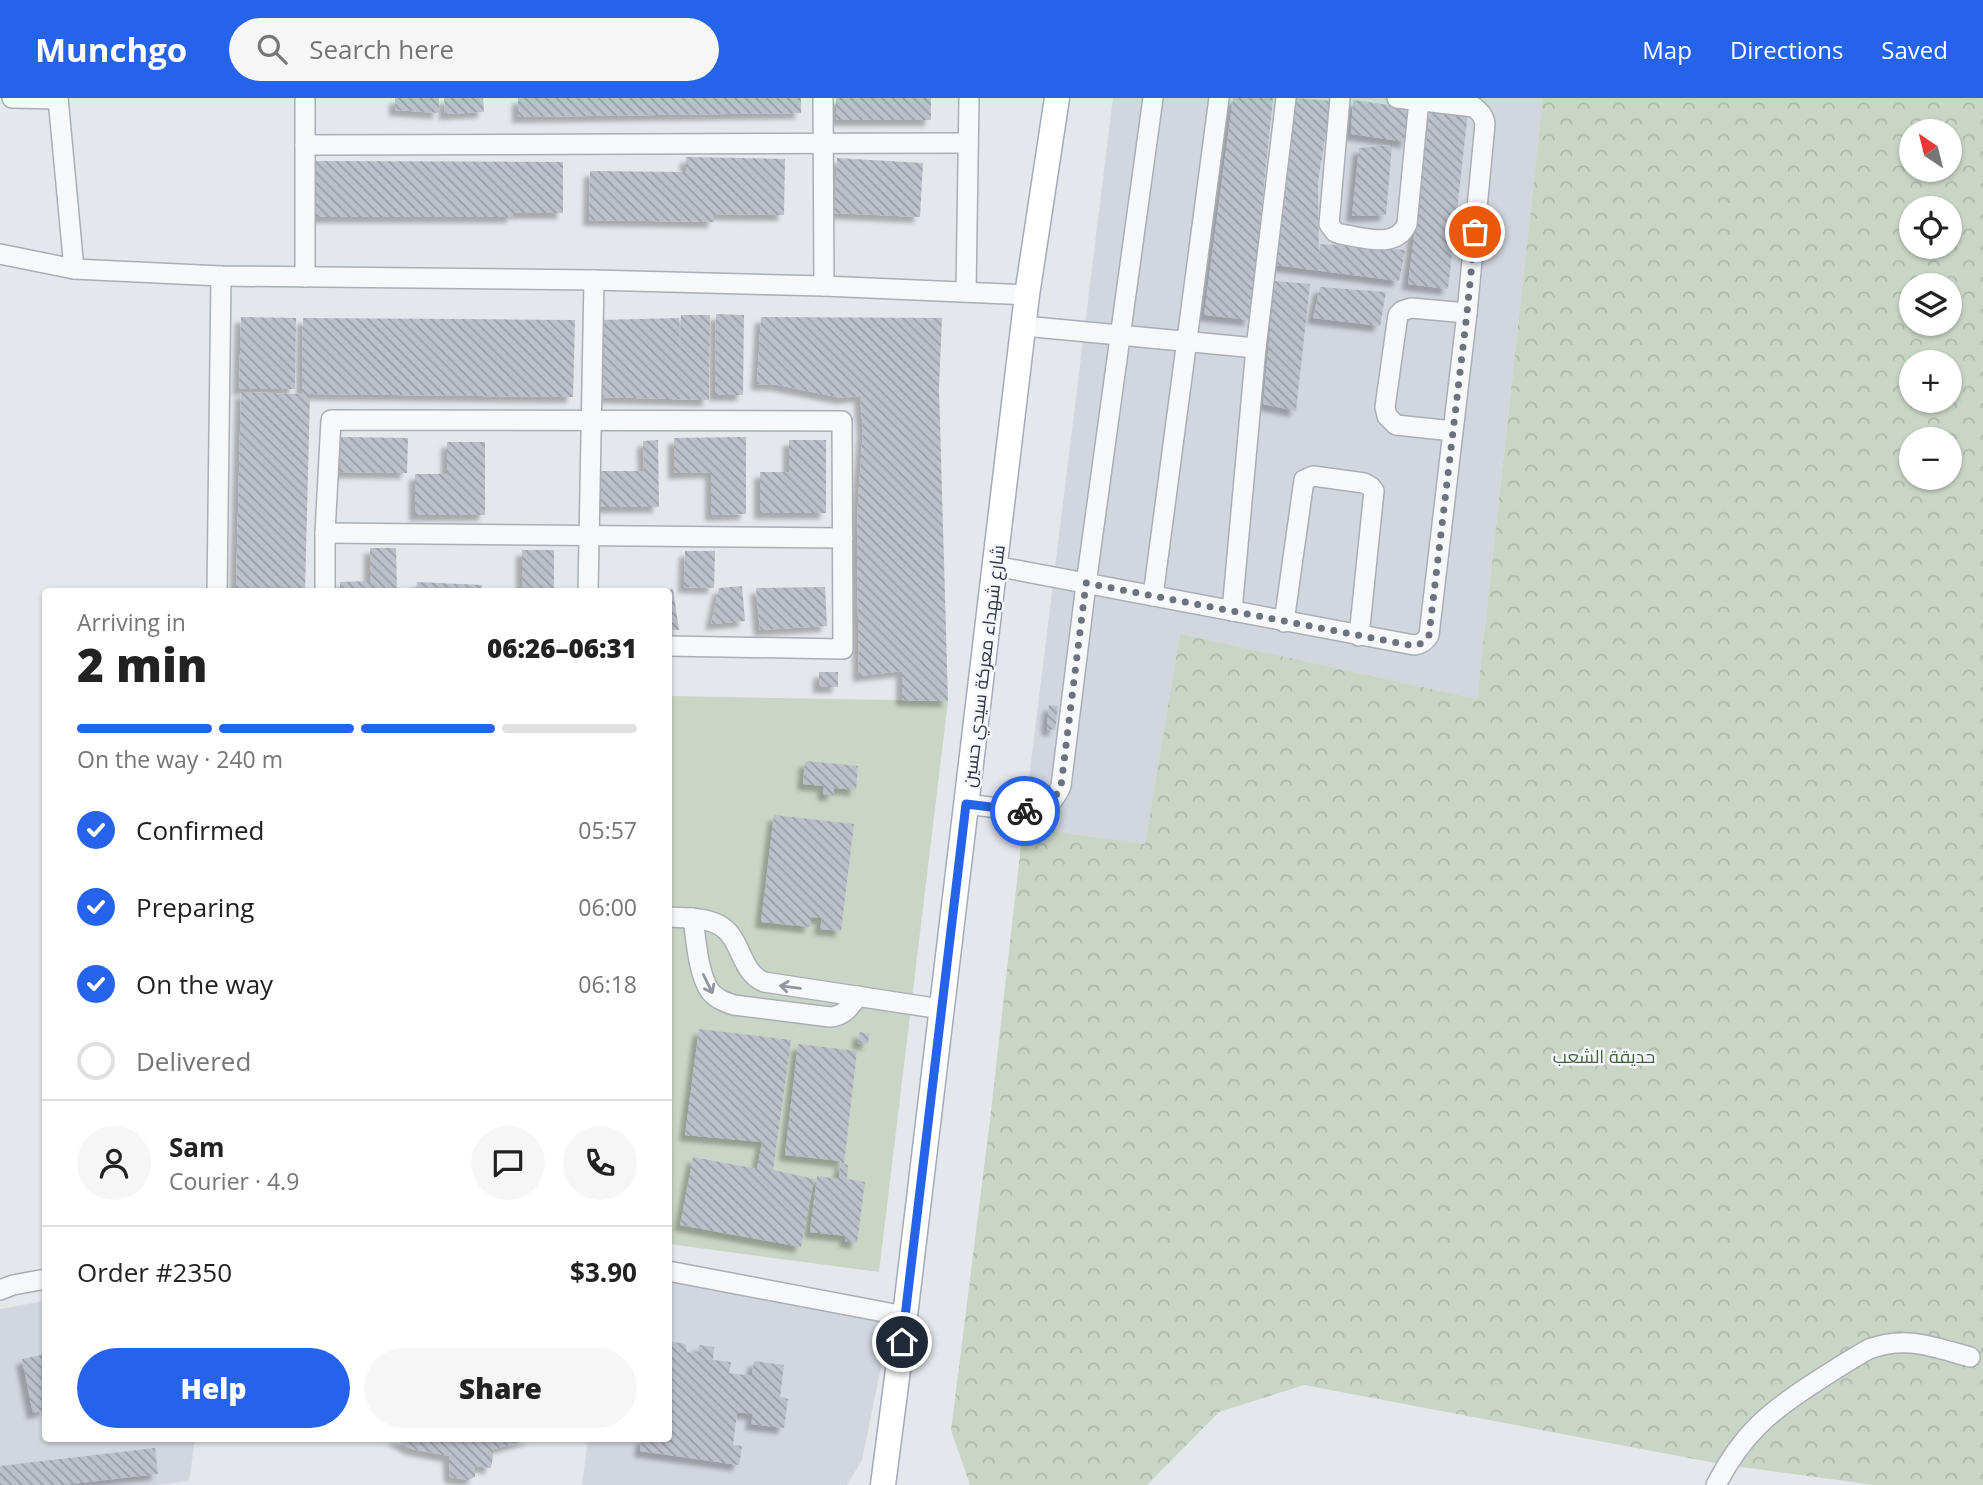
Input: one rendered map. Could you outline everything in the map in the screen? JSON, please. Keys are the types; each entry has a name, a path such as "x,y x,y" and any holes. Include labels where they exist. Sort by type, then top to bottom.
{"main road":[{"name":"شارع شهداء معركة سيدي حسين","path":"884,1481 1027,295 1057,98"}],"street":[{"path":"12,98 58,98 74,269"},
{"path":"305,98 305,276"},
{"path":"823,98 824,286"},
{"path":"966,292 969,98"},
{"path":"966,804 1031,812 1049,805 1061,786 1086,583 1153,98"},
{"path":"1153,596 1219,98"},
{"path":"1231,611 1256,348 1286,98"},
{"path":"1340,98 1329,224 1340,234 1388,240 1400,235 1407,224 1419,100"},
{"path":"995,566 1414,646 1424,642 1429,635 1467,313 1484,118 1474,107 1397,98"},
{"path":"305,145 968,143"},
{"path":"0,254 74,269 221,276 824,286 1027,295"},
{"path":"217,588 221,276"},
{"path":"587,588 594,281"},
{"path":"1453,430 1396,425 1385,412 1387,395 1396,321 1402,311 1411,307 1467,313"},
{"path":"1024,326 1256,348"},
{"path":"325,588 331,420 842,421 843,649 672,646"},
{"path":"1284,622 1304,480 1313,476 1364,483 1374,491 1359,636"},
{"path":"325,533 843,538"},
{"path":"672,917 716,923 730,933 750,973 755,978 775,985 941,1009"},
{"path":"693,918 704,980 711,993 721,1000 734,1005 830,1017 845,1012 858,996"},
{"path":"672,1272 905,1316"},
{"path":"0,1290 42,1280"},
{"path":"1716,1485 1737,1448 1760,1422 1784,1402 1869,1349 1882,1344 1921,1343 1970,1357"}],"shaded area":[{"path":"1113,98 1543,98 1477,699 1180,635 1145,844 1023,827"},
{"path":"672,1280 891,1318 862,1460 847,1485 582,1485 588,1442 672,1442"},
{"path":"42,1302 42,1442 195,1442 189,1481 156,1485 0,1485 0,1309"}],"green space":[{"name":"حديقة الشعب","path":"1543,98 1983,98 1983,1485 1875,1485 1726,1465 1304,1385 1219,1412 1147,1485 970,1485 951,1430 1023,827 1145,844 1180,634 1477,699"},
{"path":"672,696 948,701 879,1272 672,1244"}],"building":[{"path":"395,98 439,98 439,113 395,110"},
{"path":"444,98 483,98 484,112 445,114"},
{"path":"518,98 801,98 801,113 518,117"},
{"path":"836,98 931,98 931,120 836,120"},
{"path":"1233,98 1273,98 1250,320 1204,315"},
{"path":"1296,98 1331,101 1318,182 1319,261 1320,244 1405,250 1399,281 1275,265 1282,181"},
{"path":"1353,100 1411,108 1407,142 1351,134"},
{"path":"1430,111 1468,112 1448,289 1408,284"},
{"path":"1392,145 1386,215 1352,216 1359,148"},
{"path":"686,157 785,159 784,215 714,214 714,222 589,220 590,171 686,172"},
{"path":"837,158 923,163 920,217 834,213"},
{"path":"315,161 563,162 563,213 512,213 513,217 315,217"},
{"path":"1275,281 1310,284 1296,411 1263,404"},
{"path":"1320,287 1386,292 1380,326 1313,318"},
{"path":"716,314 744,315 743,395 715,395"},
{"path":"681,315 710,315 709,400 597,397 600,320 679,318 680,366"},
{"path":"241,317 296,318 295,389 239,389"},
{"path":"761,317 942,318 939,388 948,701 902,700 902,671 859,676 857,556 863,430 860,396 842,398 778,385 757,384"},
{"path":"303,318 575,320 573,397 310,394 305,588 236,588 241,392 302,394"},
{"path":"341,437 408,438 407,473 340,472"},
{"path":"746,437 746,514 711,515 711,472 674,473 674,438"},
{"path":"658,440 659,507 598,507 597,471 644,471 643,441"},
{"path":"789,440 826,440 826,513 760,513 760,472 789,472"},
{"path":"447,442 485,442 485,515 415,515 415,474 447,474"},
{"path":"370,548 396,548 397,588 340,588 340,582 370,581"},
{"path":"522,550 554,550 554,588 522,588"},
{"path":"685,551 715,551 714,588 684,587"},
{"path":"417,582 482,585 482,588 416,588"},
{"path":"742,586 745,621 711,624 719,588"},
{"path":"825,587 827,626 760,630 756,588"},
{"path":"673,589 679,630 672,630"},
{"path":"819,672 838,672 838,687 819,687"},
{"path":"1049,705 1058,706 1055,730 1047,729"},
{"path":"805,761 858,766 856,790 834,788 833,795 823,794 824,786 803,784"},
{"path":"774,815 854,824 841,931 820,929 822,918 811,917 810,927 761,922"},
{"path":"699,1029 791,1040 773,1170 814,1179 801,1247 680,1225 693,1157 757,1169 762,1142 685,1135"},
{"path":"859,1032 869,1034 868,1044 858,1043"},
{"path":"798,1044 857,1051 844,1164 848,1165 847,1179 865,1182 857,1243 845,1241 846,1236 810,1232 817,1176 839,1179 841,1161 785,1155"},
{"path":"672,1342 685,1344 687,1352 698,1354 699,1345 714,1347 713,1360 731,1362 729,1373 752,1376 754,1361 784,1365 780,1397 788,1399 784,1428 751,1424 753,1414 737,1412 733,1445 742,1446 739,1465 640,1451 641,1442 672,1442"},
{"path":"42,1355 42,1411 33,1413 22,1359"},
{"path":"399,1442 521,1442 494,1449 491,1468 475,1466 475,1477 468,1480 450,1477 449,1456 412,1449"},
{"path":"155,1448 158,1474 62,1485 0,1485 0,1466"}],"way so far":[{"path":"1025,811 1031,812 1049,805 1061,786 1086,583 1414,646 1427,639 1475,232"}],"route":[{"path":"902,1342 966,804 1025,811"}]}
